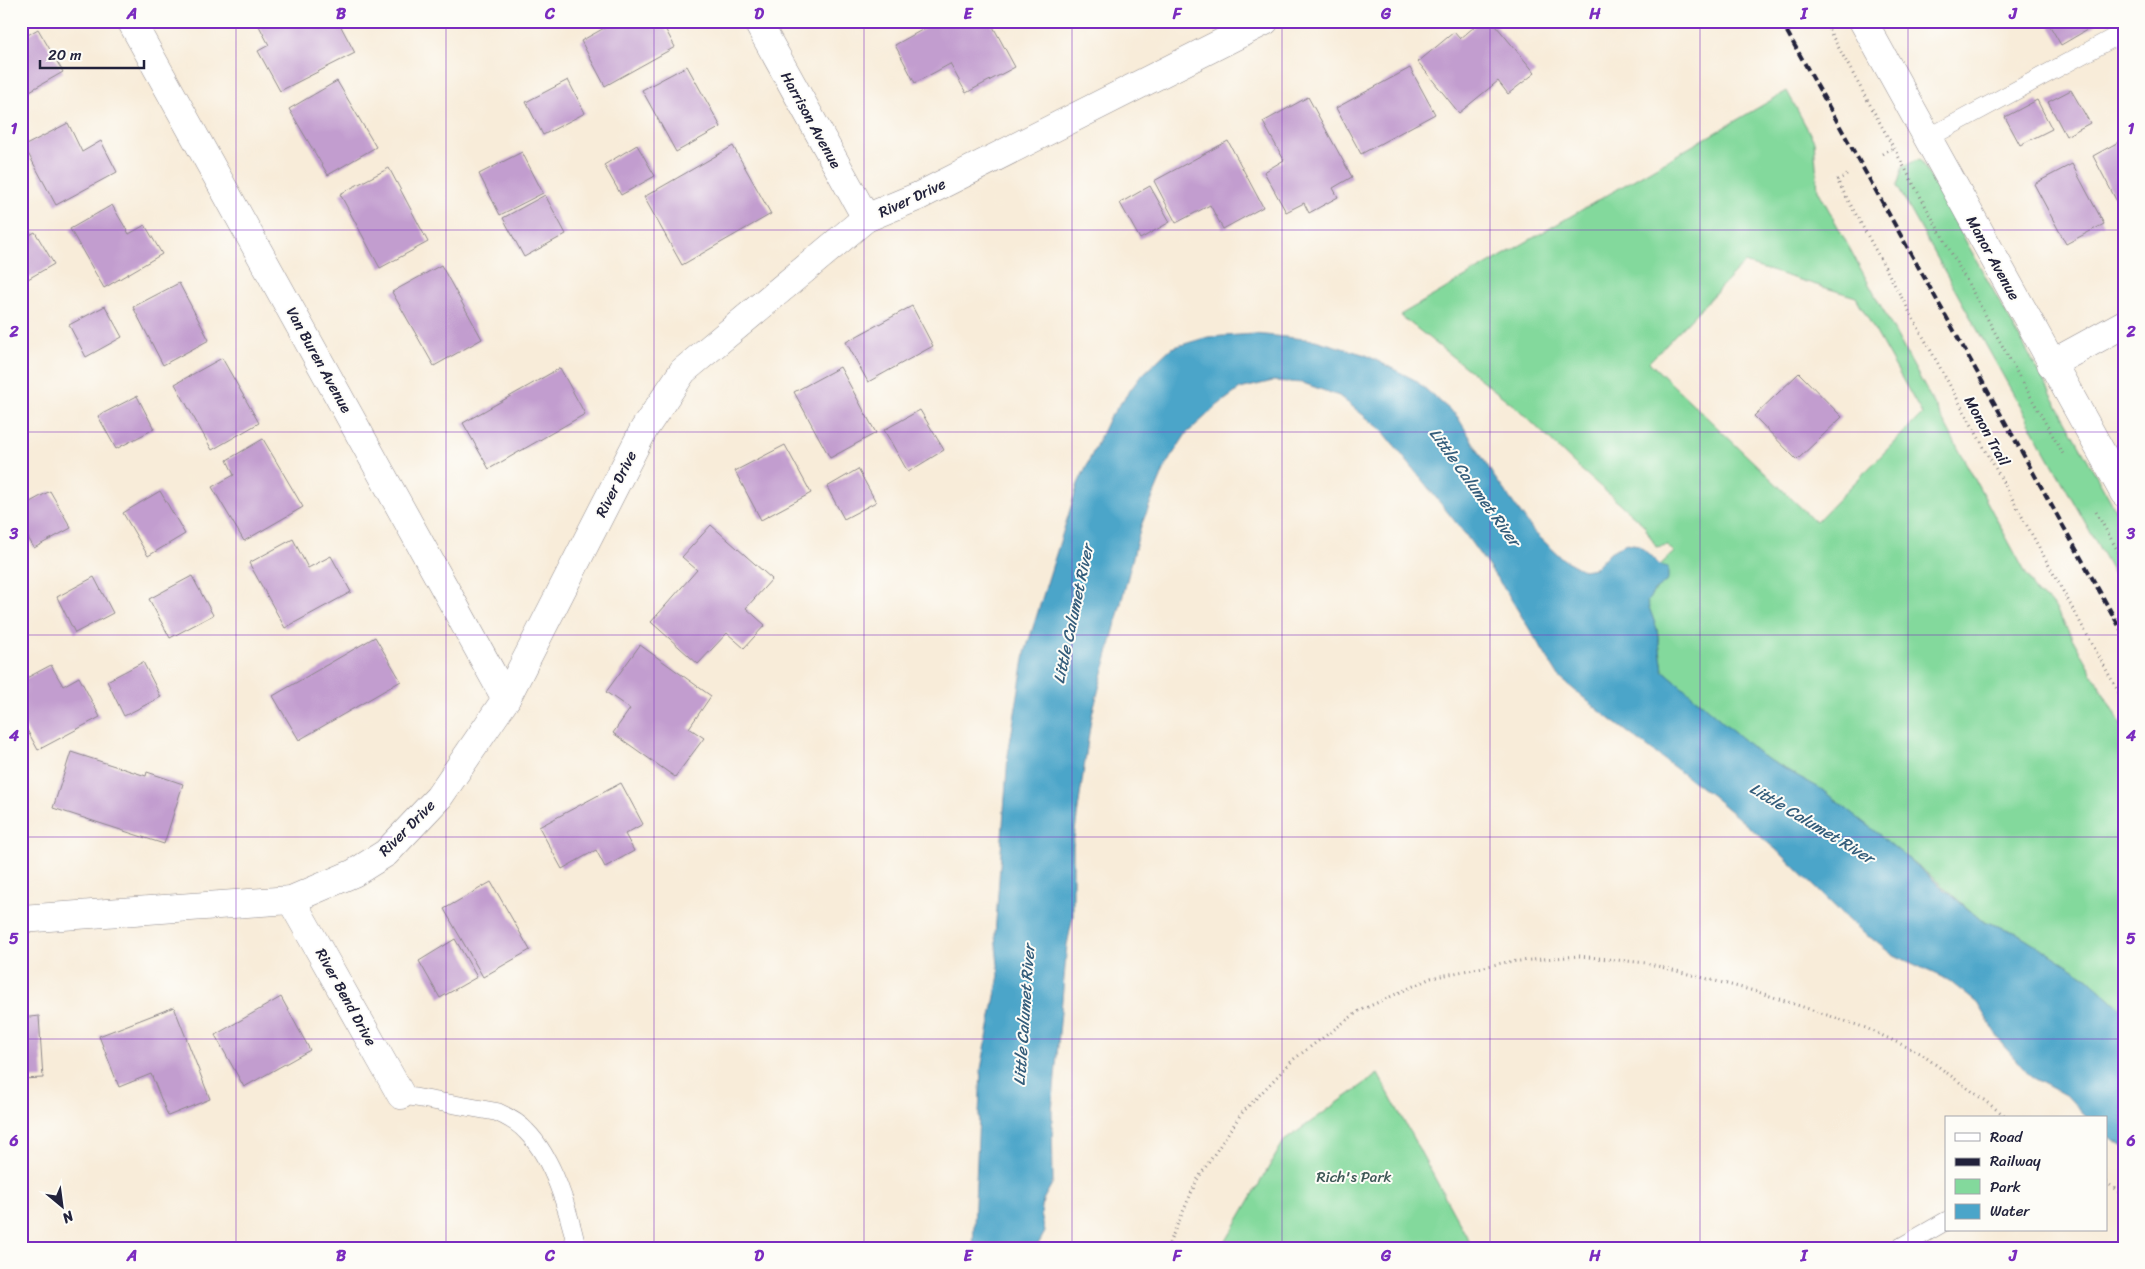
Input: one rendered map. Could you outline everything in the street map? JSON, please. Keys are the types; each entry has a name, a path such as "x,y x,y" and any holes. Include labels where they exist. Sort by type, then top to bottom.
{"street":[{"name":"Van Buren Avenue","path":"131,21 506,699"},
{"name":"Harrison Avenue","path":"757,21 866,218"},
{"name":"River Drive","path":"21,919 291,900 354,873 386,853 438,798 506,699 644,429 683,371 866,218 919,196 1265,21"},
{"name":"Manor Avenue","path":"1863,21 2124,493"},
{"path":"2051,364 2124,324"},
{"name":"River Bend Drive","path":"291,900 401,1095"}],"lane":[{"path":"1928,138 2124,32"},
{"path":"401,1095 497,1112 512,1119 526,1131 544,1154 568,1211 577,1248"},
{"path":"1898,1248 1945,1222"}],"path":[{"path":"1824,21 2065,458"},
{"path":"1882,154 1893,148"},
{"name":"Monon Trail","path":"1846,175 1837,180 2124,702"},
{"path":"2095,510 2124,562"},
{"path":"1168,1248 1202,1172 1241,1114 1294,1059 1359,1011 1431,978 1507,962 1579,956 1646,963 1758,992 1866,1028 1920,1053 2005,1116"},
{"path":"2108,1184 2124,1196"}],"green space":[{"path":"1787,91 1814,141 1818,190 2037,594 2053,604 2124,730 2124,1011 2085,976 2017,933 1981,920 1938,882 1821,789 1762,756 1663,670 1657,629 1647,602 1654,591 1668,580 1660,565 1674,552 1667,545 1656,547 1644,525 1578,467 1518,409 1400,315","holes":["1744,263 1856,297 1922,414 1816,522 1649,362"]},
{"path":"1920,159 2124,525 2124,592 1897,186 1903,166"},
{"name":"Rich's Park","path":"1378,1074 1473,1248 1222,1248 1284,1141"}],"water":[{"name":"Little Calumet River","path":"1255,334 1315,340 1366,355 1415,380 1457,416 1493,475 1534,532 1563,559 1583,570 1595,568 1610,552 1626,543 1639,545 1660,565 1668,567 1668,580 1654,591 1647,602 1657,629 1663,670 1762,756 1821,789 1881,836 1981,920 2017,933 2085,976 2124,1011 2124,1147 2108,1137 2108,1116 2086,1116 2067,1096 2031,1077 2002,1044 1977,1003 1948,980 1890,953 1851,922 1780,853 1711,795 1597,709 1559,677 1506,591 1465,534 1382,430 1339,396 1303,383 1273,381 1240,389 1218,405 1186,434 1166,465 1141,526 1091,719 1073,845 1073,916 1067,945 1052,1111 1053,1182 1043,1200 1041,1214 1045,1232 1036,1248 973,1248 981,1069 999,975 995,935 1008,755 1025,653 1078,484 1108,420 1140,377 1171,348 1208,337"}],"building":[{"path":"263,21 313,21 313,23 338,21 355,53 280,91 258,51 269,45 258,24"},
{"path":"603,21 661,21 675,47 605,86 581,41 606,27"},
{"path":"938,21 990,21 1015,67 966,93 950,64 915,83 895,45"},
{"path":"1481,21 1492,21 1535,73 1508,94 1498,81 1459,113 1418,62 1454,32 1460,39"},
{"path":"1948,21 1960,21 1951,26"},
{"path":"2047,21 2095,21 2097,24 2061,45"},
{"path":"38,29 63,72 21,96 21,39"},
{"path":"687,66 721,127 676,152 642,90"},
{"path":"1410,68 1435,114 1361,154 1336,108"},
{"path":"568,80 585,113 543,135 526,102"},
{"path":"337,81 376,147 328,175 289,109"},
{"path":"2071,90 2090,123 2066,136 2048,102"},
{"path":"1308,97 1352,177 1333,188 1338,197 1309,213 1304,203 1286,212 1264,172 1284,160 1263,122"},
{"path":"2037,100 2052,129 2020,145 2005,117"},
{"path":"68,123 82,152 101,141 117,172 56,205 24,146"},
{"path":"2124,139 2124,215 2093,156"},
{"path":"1228,141 1263,207 1223,229 1210,205 1176,223 1154,181"},
{"path":"637,145 655,176 621,195 604,165"},
{"path":"733,146 771,214 682,265 644,197"},
{"path":"522,152 543,193 500,215 479,174"},
{"path":"2072,164 2104,224 2066,244 2034,184"},
{"path":"389,168 428,242 380,268 340,194"},
{"path":"1150,186 1170,222 1140,239 1120,203"},
{"path":"545,195 566,234 524,257 503,218"},
{"path":"112,205 129,234 145,225 162,254 104,288 70,229"},
{"path":"35,232 54,264 21,283 21,240"},
{"path":"441,265 482,339 434,366 392,292"},
{"path":"179,283 209,340 163,365 133,307"},
{"path":"105,306 122,337 86,357 69,325"},
{"path":"912,306 933,346 868,382 846,342"},
{"path":"222,358 259,423 212,450 175,384"},
{"path":"840,367 876,433 830,458 794,392"},
{"path":"560,368 585,414 489,469 463,423"},
{"path":"1799,373 1842,417 1797,460 1754,416"},
{"path":"137,396 154,429 116,449 98,416"},
{"path":"920,410 944,450 908,472 884,430"},
{"path":"263,439 303,507 244,541 212,487 234,475 227,460"},
{"path":"785,445 811,493 761,520 735,471"},
{"path":"858,469 876,502 844,519 827,487"},
{"path":"50,491 71,528 34,548 21,525 21,507"},
{"path":"160,491 185,534 148,556 123,513"},
{"path":"711,525 772,579 746,608 765,625 744,648 727,633 698,664 651,622 697,570 682,557"},
{"path":"293,539 308,568 331,556 351,592 285,628 249,563"},
{"path":"192,576 213,615 170,638 149,599"},
{"path":"94,577 113,613 75,633 57,597"},
{"path":"375,637 401,681 299,740 273,696"},
{"path":"640,645 711,696 689,728 704,738 675,777 613,733 630,709 606,692"},
{"path":"143,662 161,697 124,716 107,681"},
{"path":"51,665 63,686 79,677 100,717 38,750 21,719 21,681"},
{"path":"71,752 146,776 147,772 183,784 164,844 53,808"},
{"path":"621,783 643,824 625,834 634,851 605,867 596,850 562,869 539,827"},
{"path":"491,882 530,950 483,977 444,909"},
{"path":"455,939 477,977 440,998 419,961"},
{"path":"281,997 310,1050 244,1087 215,1035"},
{"path":"174,1007 210,1099 168,1116 151,1074 119,1087 99,1036"},
{"path":"39,1016 43,1078 21,1079 21,1018"}],"railway":[{"path":"1781,21 2124,635"}]}
